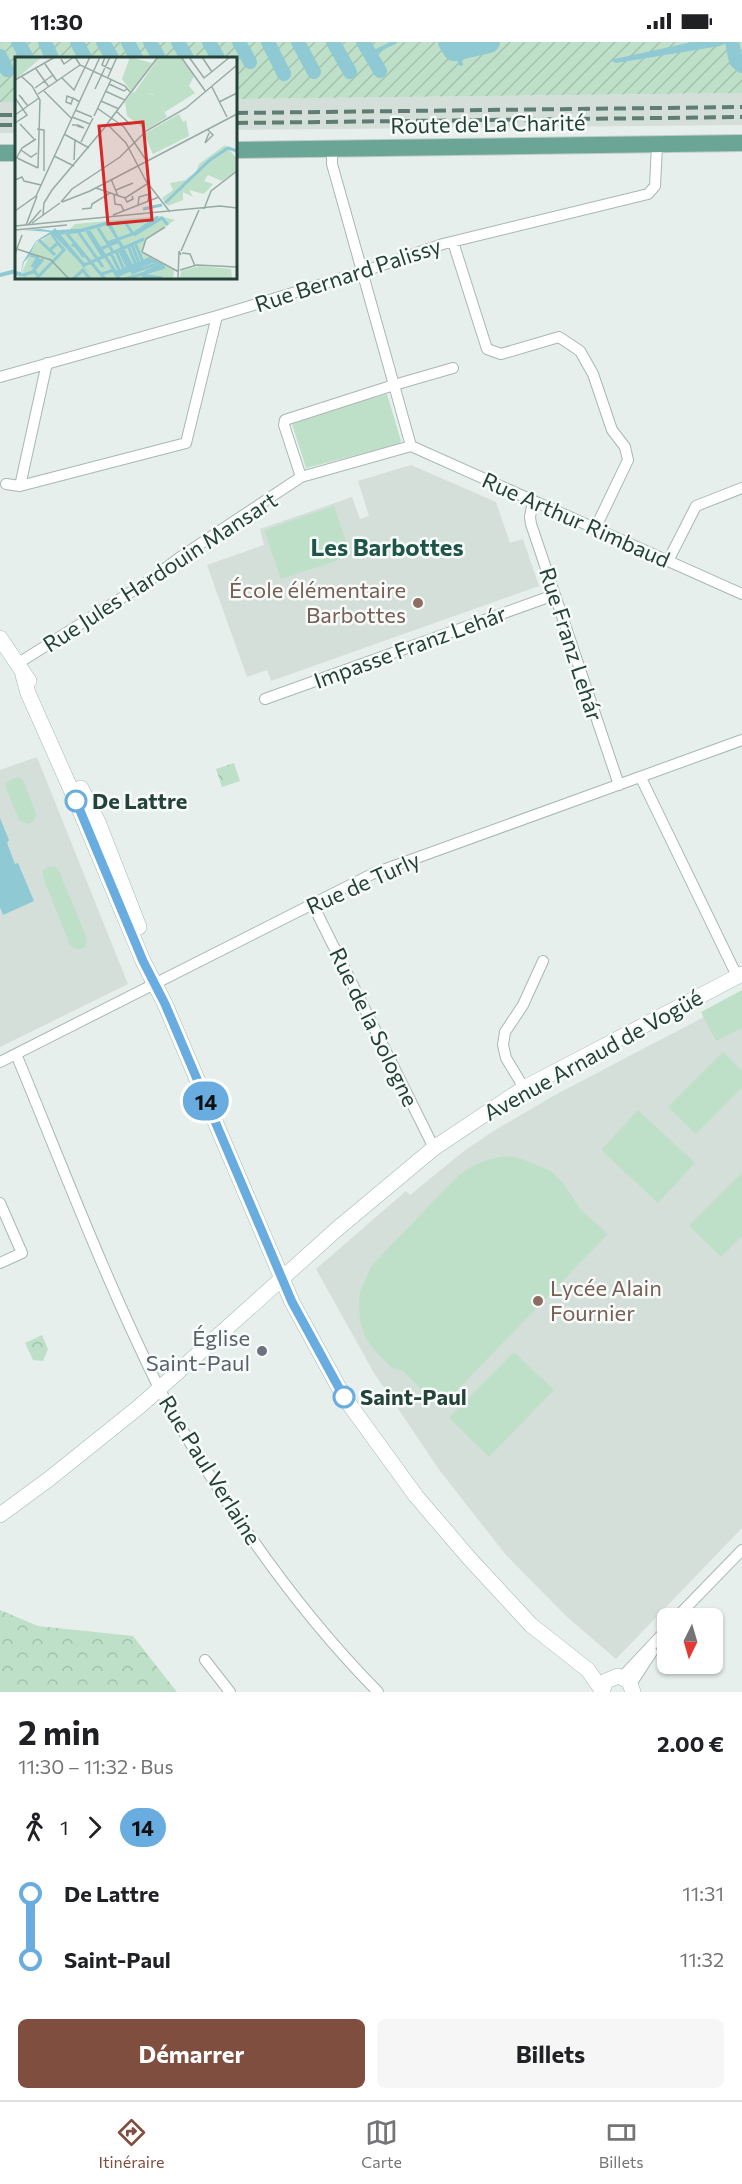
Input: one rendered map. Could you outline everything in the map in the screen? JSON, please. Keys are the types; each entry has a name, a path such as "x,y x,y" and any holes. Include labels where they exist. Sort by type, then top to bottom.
{"main road":[{"name":"Route de La Charité","path":"237,150 742,143"},
{"path":"0,638 20,669 28,693 143,961 156,984 282,1280 344,1397 416,1496 531,1625 588,1670 617,1685"},
{"name":"Avenue Arnaud de Vogüé","path":"0,1515 58,1472 160,1389 337,1229 434,1148 524,1088 740,975"}],"street":[{"name":"Rue Bernard Palissy","path":"0,377 217,316 453,242 648,194 655,186 657,145"},
{"path":"332,149 332,164 411,446"},
{"path":"453,242 487,349 501,354 559,337 580,351 593,374 612,430 625,447 628,460 595,529"},
{"path":"6,484 20,486 186,443 217,316"},
{"path":"20,486 47,363"},
{"path":"302,477 284,425 285,420 453,368"},
{"name":"Rue Arthur Rimbaud","path":"411,446 742,594"},
{"name":"Rue Jules Hardouin Mansart","path":"20,669 179,558 302,477 411,446"},
{"path":"668,561 696,506 742,488"},
{"name":"Rue Franz Lehár","path":"533,501 531,524 619,785"},
{"name":"Impasse Franz Lehár","path":"265,699 554,595"},
{"name":"Rue de Turly","path":"0,1062 372,874 742,740"},
{"path":"640,778 740,975"},
{"name":"Rue de la Sologne","path":"313,905 434,1148"},
{"path":"524,1088 506,1058 503,1045 505,1032 523,1005 543,961"},
{"name":"Rue Paul Verlaine","path":"16,1054 117,1298 160,1389 191,1445 243,1528 324,1634 378,1692"},
{"path":"0,1263 22,1253 1,1206"},
{"path":"686,1608 742,1550"},
{"path":"617,1685 657,1639"},
{"path":"205,1660 230,1692"}],"shaded area":[{"path":"742,93 742,125 237,130 237,99"},
{"path":"0,102 15,102 15,133 0,133"},
{"path":"411,465 496,502 510,543 523,539 539,586 271,681 267,670 247,677 207,565 264,545 260,529 352,497 360,519 369,516 358,481"},
{"path":"37,757 128,984 0,1047 0,770"},
{"name":"Lycée Alain Fournier","path":"742,997 742,1528 665,1608 657,1608 657,1616 616,1659 566,1616 506,1555 440,1471 374,1373 316,1269 406,1191 410,1195 464,1151 555,1095"}],"green space":[{"path":"0,42 742,42 742,93 237,99 237,57 15,57 15,102 0,102"},
{"path":"387,394 401,441 399,444 306,468 293,421"},
{"path":"334,506 351,556 281,579 264,530"},
{"path":"234,763 240,781 222,787 216,769"},
{"path":"18,777 23,780 36,813 34,821 28,824 19,820 6,788 6,782"},
{"path":"50,866 56,867 59,871 87,938 85,947 81,949 70,945 43,877 43,870"},
{"path":"742,990 742,1028 716,1041 701,1012"},
{"path":"723,1052 742,1071 742,1087 696,1134 668,1107"},
{"path":"638,1110 695,1163 658,1203 601,1150"},
{"path":"506,1156 519,1158 551,1171 563,1183 581,1210 608,1234 440,1408 403,1371 391,1367 365,1337 360,1322 360,1291 372,1265 455,1179 478,1163"},
{"path":"742,1173 742,1236 721,1257 689,1226"},
{"path":"42,1335 48,1349 43,1361 33,1360 25,1343"},
{"path":"514,1352 554,1390 489,1457 449,1418"},
{"path":"0,1610 38,1626 133,1636 177,1692 0,1692"}],"water":[{"path":"692,42 729,42 720,46 616,63 610,60"},
{"path":"0,818 15,864 18,863 34,901 3,915 0,907"}],"waterway":[{"path":"18,42 26,57"},
{"path":"45,42 52,57"},
{"path":"77,42 84,57"},
{"path":"103,42 111,57"},
{"path":"128,42 136,57"},
{"path":"150,42 158,57"},
{"path":"178,42 186,57"},
{"path":"209,42 217,57"},
{"path":"239,42 250,62"},
{"path":"268,42 284,74"},
{"path":"298,42 314,72"},
{"path":"333,42 350,72"},
{"path":"363,42 380,71"},
{"path":"370,54 395,42"},
{"path":"449,42 454,50 489,42"},
{"path":"732,42 736,61 742,66"},
{"path":"454,50 461,64"},
{"path":"0,56 7,70"},
{"path":"0,275 15,271"}],"railway":[{"path":"237,113 742,107"},
{"path":"0,115 15,115"},
{"path":"237,123 742,117"},
{"path":"0,125 15,125"}],"bus line":[{"name":"14","path":"76,801 143,961 165,1004 292,1302 344,1397"}],"place":[{"name":"École élémentaire Barbottes","path":"418,603"},
{"name":"De Lattre","path":"76,801"},
{"name":"Lycée Alain Fournier","path":"538,1301"},
{"name":"Église Saint-Paul","path":"262,1351"},
{"name":"Saint-Paul","path":"344,1397"}],"district":[{"name":"Les Barbottes","path":"387,548"}]}
